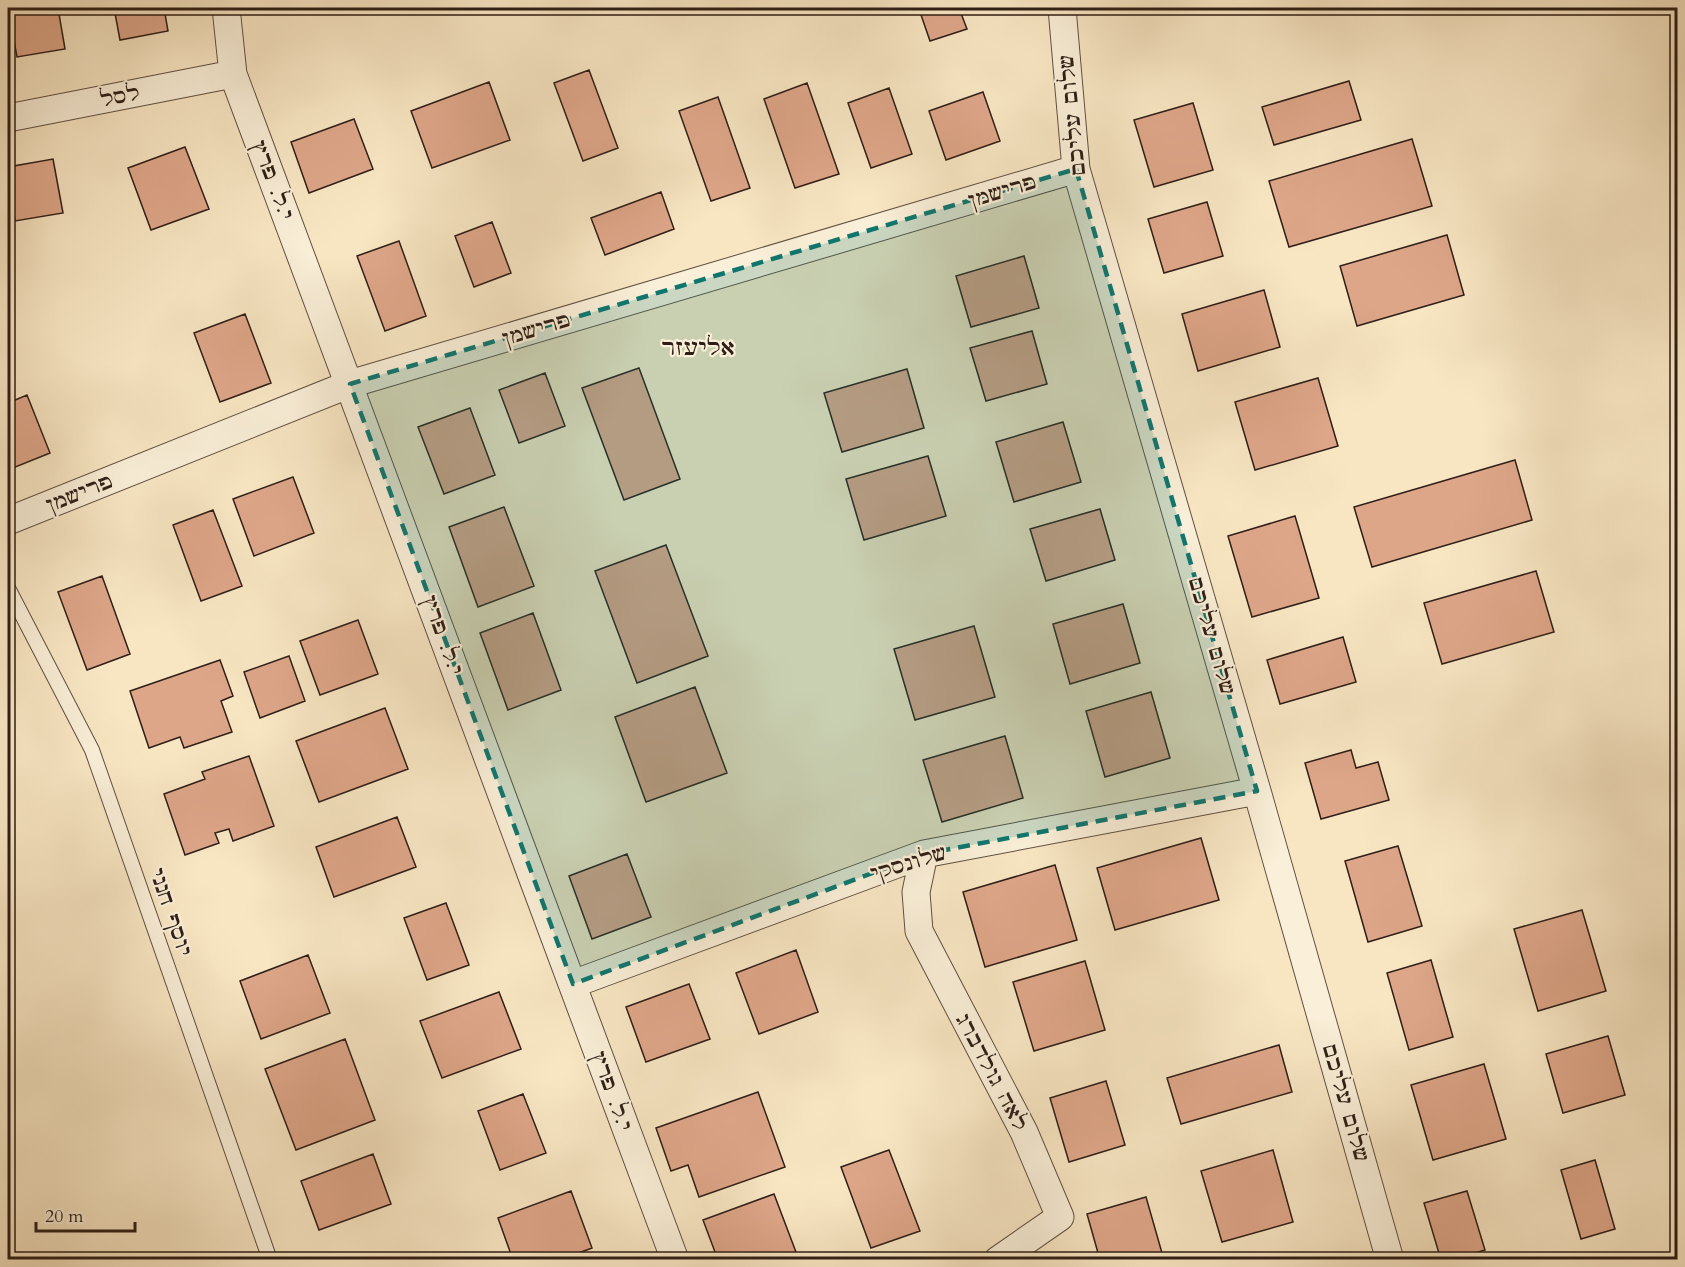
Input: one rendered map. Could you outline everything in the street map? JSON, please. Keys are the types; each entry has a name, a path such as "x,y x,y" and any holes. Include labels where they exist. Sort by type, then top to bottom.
{"street":[{"name":"י.ל. פרץ","path":"226,8 233,74 675,1260"},
{"name":"שלום עליכם","path":"1062,8 1076,169 1257,791 1390,1260"},
{"name":"לסל","path":"8,118 233,74"},
{"name":"פרישמן","path":"8,521 350,384 1076,169"},
{"name":"שלונסקי","path":"573,984 924,854 1257,791"},
{"name":"לאה גולדברג","path":"924,854 916,892 919,931 1024,1132 1060,1217 998,1260"}],"lane":[{"name":"יוסף חנני","path":"8,588 93,750 270,1260"}],"path":[{"path":"1675,8 1677,40"}],"highlighted area":[{"path":"1076,169 1257,791 924,854 573,984 350,384"}],"building":[{"path":"8,8 58,8 65,49 17,57"},
{"path":"114,8 164,8 168,31 120,40"},
{"path":"932,8 959,8 967,29 930,41 920,12"},
{"path":"589,70 618,148 583,161 554,83"},
{"path":"1349,81 1361,120 1274,145 1262,107"},
{"path":"489,82 510,140 432,168 411,111"},
{"path":"807,83 839,174 795,188 764,99"},
{"path":"889,88 912,154 871,168 848,103"},
{"path":"983,92 1000,141 946,160 929,111"},
{"path":"718,97 750,188 711,201 679,111"},
{"path":"1193,103 1213,170 1154,187 1134,120"},
{"path":"354,119 373,169 309,193 291,142"},
{"path":"1412,139 1432,206 1289,247 1269,181"},
{"path":"185,147 209,209 151,230 128,168"},
{"path":"53,159 63,213 15,221 8,167"},
{"path":"661,192 674,229 605,255 591,218"},
{"path":"1207,202 1223,256 1164,273 1148,219"},
{"path":"492,222 511,273 474,287 455,236"},
{"path":"1447,235 1464,295 1357,326 1340,266"},
{"path":"399,241 426,316 385,331 357,256"},
{"path":"1024,256 1039,308 971,327 956,276"},
{"path":"1264,290 1280,347 1198,371 1182,314"},
{"path":"245,314 271,383 220,402 194,333"},
{"path":"1032,331 1047,384 986,401 970,348"},
{"path":"639,368 680,479 624,500 582,388"},
{"path":"907,369 924,428 842,452 824,393"},
{"path":"545,373 565,426 519,443 499,390"},
{"path":"1318,378 1338,446 1255,470 1235,402"},
{"path":"27,395 50,453 8,470 8,403"},
{"path":"470,408 495,475 444,494 418,427"},
{"path":"1063,422 1081,482 1014,502 996,442"},
{"path":"928,456 946,516 864,540 846,479"},
{"path":"1515,460 1532,520 1372,567 1354,507"},
{"path":"293,477 314,533 254,556 233,499"},
{"path":"504,507 534,586 478,607 449,527"},
{"path":"1100,509 1115,560 1046,581 1030,529"},
{"path":"213,510 242,586 201,601 173,525"},
{"path":"1295,516 1319,598 1252,617 1228,536"},
{"path":"666,545 708,656 637,683 595,571"},
{"path":"1536,571 1554,632 1442,664 1424,603"},
{"path":"102,576 130,654 87,670 58,592"},
{"path":"1123,604 1140,663 1070,684 1053,624"},
{"path":"533,613 561,690 508,710 480,633"},
{"path":"358,620 378,674 320,695 300,641"},
{"path":"974,626 995,697 915,720 894,649"},
{"path":"1343,637 1356,682 1280,704 1267,660"},
{"path":"289,656 305,701 260,718 244,672"},
{"path":"220,660 233,696 221,701 232,732 184,748 180,737 149,748 130,691"},
{"path":"695,687 727,773 646,802 615,717"},
{"path":"1151,692 1170,758 1105,777 1086,711"},
{"path":"385,708 408,769 319,802 296,741"},
{"path":"1005,736 1023,798 942,822 923,760"},
{"path":"1351,750 1356,768 1378,762 1389,800 1321,819 1305,763"},
{"path":"249,756 274,826 233,841 229,829 215,833 219,843 185,855 164,794 205,779 202,772"},
{"path":"397,817 416,867 334,897 316,847"},
{"path":"1201,838 1219,900 1115,930 1097,868"},
{"path":"1398,846 1422,926 1368,942 1345,861"},
{"path":"627,854 651,917 592,939 569,876"},
{"path":"1055,865 1077,940 985,967 963,892"},
{"path":"446,903 469,965 427,980 404,918"},
{"path":"1582,910 1606,991 1538,1011 1514,929"},
{"path":"796,950 818,1012 759,1034 736,973"},
{"path":"308,955 330,1013 261,1039 240,981"},
{"path":"1431,960 1453,1037 1409,1050 1387,973"},
{"path":"1085,961 1105,1030 1034,1051 1013,982"},
{"path":"689,984 710,1039 646,1062 626,1007"},
{"path":"499,992 521,1049 442,1078 420,1021"},
{"path":"1608,1036 1625,1095 1563,1113 1546,1054"},
{"path":"345,1039 375,1120 296,1150 265,1069"},
{"path":"1279,1045 1292,1092 1181,1124 1167,1078"},
{"path":"1484,1064 1506,1139 1433,1160 1411,1085"},
{"path":"1106,1081 1125,1145 1069,1162 1050,1098"},
{"path":"758,1092 785,1167 699,1197 688,1165 671,1171 656,1128"},
{"path":"523,1094 546,1153 500,1170 478,1111"},
{"path":"889,1150 920,1231 871,1248 841,1167"},
{"path":"1273,1150 1293,1222 1222,1242 1201,1171"},
{"path":"373,1154 391,1204 319,1230 301,1181"},
{"path":"1595,1160 1615,1229 1581,1239 1561,1170"},
{"path":"571,1191 592,1248 560,1260 513,1260 498,1218"},
{"path":"1467,1191 1485,1250 1452,1260 1441,1260 1424,1203"},
{"path":"774,1194 799,1260 718,1260 703,1220"},
{"path":"1146,1197 1164,1260 1100,1260 1087,1214"}],"district":[{"name":"אליעזר","path":"698,347"}]}
